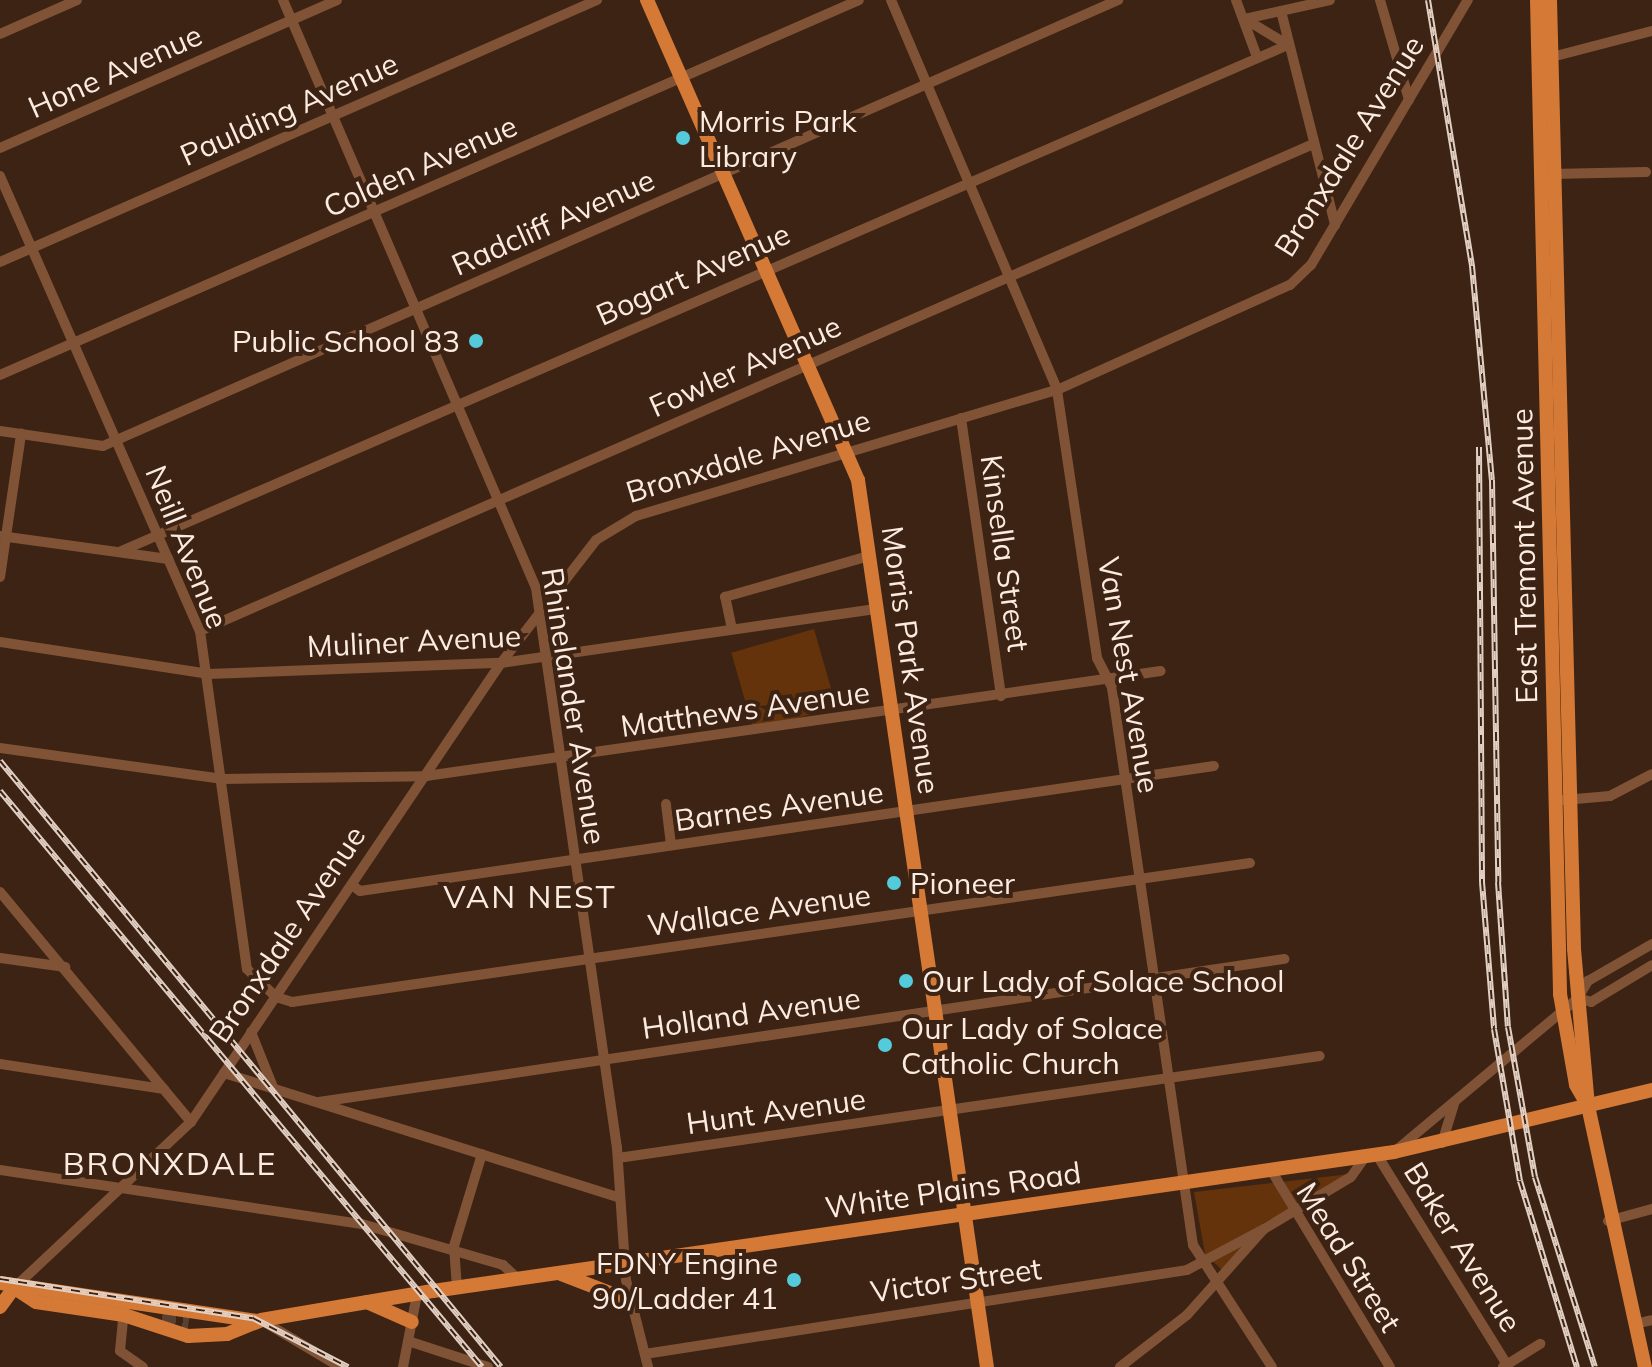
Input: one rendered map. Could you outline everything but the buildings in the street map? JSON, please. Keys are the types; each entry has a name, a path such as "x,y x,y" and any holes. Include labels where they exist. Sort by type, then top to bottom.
{"main road":[{"name":"Morris Park Avenue","path":"647,0 847,452 869,556 987,1367"},
{"name":"East Tremont Avenue","path":"1537,0 1544,58 1548,175 1563,800 1562,1011 1576,1085 1588,1106"},
{"name":"East Tremont Avenue","path":"1544,58 1550,0"},
{"name":"East Tremont Avenue","path":"1563,800 1588,1106 1608,1221 1645,1367"},
{"name":"White Plains Road","path":"126,1311 188,1336 417,1294 1371,1156 1486,1133 1652,1090"},
{"path":"561,1274 631,1301"},
{"name":"White Plains Road","path":"11,1288 162,1318"},
{"name":"Bronxdale Avenue","path":"0,1307 11,1288"},
{"path":"367,1302 412,1322"},
{"name":"White Plains Road","path":"126,1311 256,1322"},
{"name":"White Plains Road","path":"189,1322 256,1322"}],"street":[{"path":"0,34 77,0"},
{"name":"Rhinelander Avenue","path":"283,0 460,403 533,578 618,1158 624,1265 648,1367"},
{"name":"Hone Avenue","path":"0,148 337,0"},
{"name":"Paulding Avenue","path":"0,262 597,0"},
{"name":"Colden Avenue","path":"0,375 859,0"},
{"name":"Van Nest Avenue","path":"891,0 1011,275 1057,390 1097,658 1109,680 1125,779 1184,1183 1202,1264 1272,1367"},
{"name":"Radcliff Avenue","path":"0,431 103,446 1118,0"},
{"path":"1236,0 1256,54"},
{"path":"1245,19 1330,0"},
{"path":"1380,0 1409,100"},
{"name":"Bronxdale Avenue","path":"11,1288 123,1189 191,1122 501,663 538,612 613,527 847,452 1057,390 1290,285 1335,225 1468,0"},
{"path":"1281,11 1311,145 1335,225"},
{"path":"1245,19 1288,45"},
{"path":"1544,58 1652,31"},
{"name":"Bogart Avenue","path":"119,552 1256,54 1288,45"},
{"name":"Fowler Avenue","path":"200,631 1311,145"},
{"path":"1548,175 1646,172"},
{"name":"Neill Avenue","path":"0,176 200,631 247,969 276,997"},
{"name":"Kinsella Street","path":"961,418 1001,696"},
{"path":"0,577 3,537 21,434"},
{"path":"3,537 168,559"},
{"path":"732,629 725,597 869,556"},
{"name":"Muliner Avenue","path":"0,642 208,674 501,663 877,609"},
{"name":"Matthews Avenue","path":"0,748 223,779 426,776 558,761 1161,671"},
{"name":"Barnes Avenue","path":"352,885 360,891 1214,766"},
{"path":"1563,800 1618,794 1652,774"},
{"path":"666,804 671,845"},
{"name":"Wallace Avenue","path":"276,997 292,1002 1250,863"},
{"path":"0,892 191,1122"},
{"path":"1394,1152 1578,998 1588,981 1652,944"},
{"path":"0,958 65,967"},
{"name":"Holland Avenue","path":"319,1102 1284,959"},
{"path":"1578,998 1591,1002 1652,965"},
{"path":"251,1032 273,1087"},
{"name":"Hunt Avenue","path":"618,1158 1320,1056"},
{"path":"0,1064 164,1089"},
{"path":"224,1073 620,1198"},
{"path":"1442,1143 1455,1102"},
{"path":"457,1288 453,1250 482,1154"},
{"path":"1120,1367 1216,1282 1264,1229 1351,1177 1371,1156"},
{"name":"Baker Avenue","path":"1371,1156 1505,1366"},
{"path":"0,1170 362,1224 507,1266 519,1280"},
{"name":"Mead Street","path":"1271,1170 1292,1211 1390,1367"},
{"path":"1608,1221 1652,1209"},
{"name":"Victor Street","path":"645,1354 1202,1264 1264,1229"},
{"path":"403,1367 411,1342 417,1294"},
{"path":"126,1311 120,1351 143,1367"},
{"path":"1635,1324 1652,1320"},
{"path":"256,1322 340,1367"},
{"path":"411,1342 488,1367"},
{"path":"1505,1366 1540,1344"}],"shaded area":[{"path":"814,629 836,707 754,731 731,653"},
{"path":"1350,1174 1262,1224 1222,1270 1205,1254 1194,1192"}],"tunnel":[{"path":"162,1318 189,1322"}],"railway":[{"path":"1428,0 1472,266 1492,480 1498,882 1508,1027 1535,1177 1595,1367"},
{"path":"1479,447 1482,882 1494,1029 1520,1181 1577,1367"},
{"path":"0,761 501,1367"},
{"path":"0,791 482,1367"},
{"path":"0,1279 253,1318 348,1367"}],"place":[{"name":"Morris Park Library","path":"683,138"},
{"name":"Public School 83","path":"476,341"},
{"name":"Pioneer","path":"894,883"},
{"name":"Our Lady of Solace School","path":"906,981"},
{"name":"Our Lady of Solace Catholic Church","path":"885,1045"},
{"name":"FDNY Engine 90/Ladder 41","path":"794,1280"}],"district":[{"name":"VAN NEST","path":"530,896"},
{"name":"BRONXDALE","path":"170,1163"}]}
